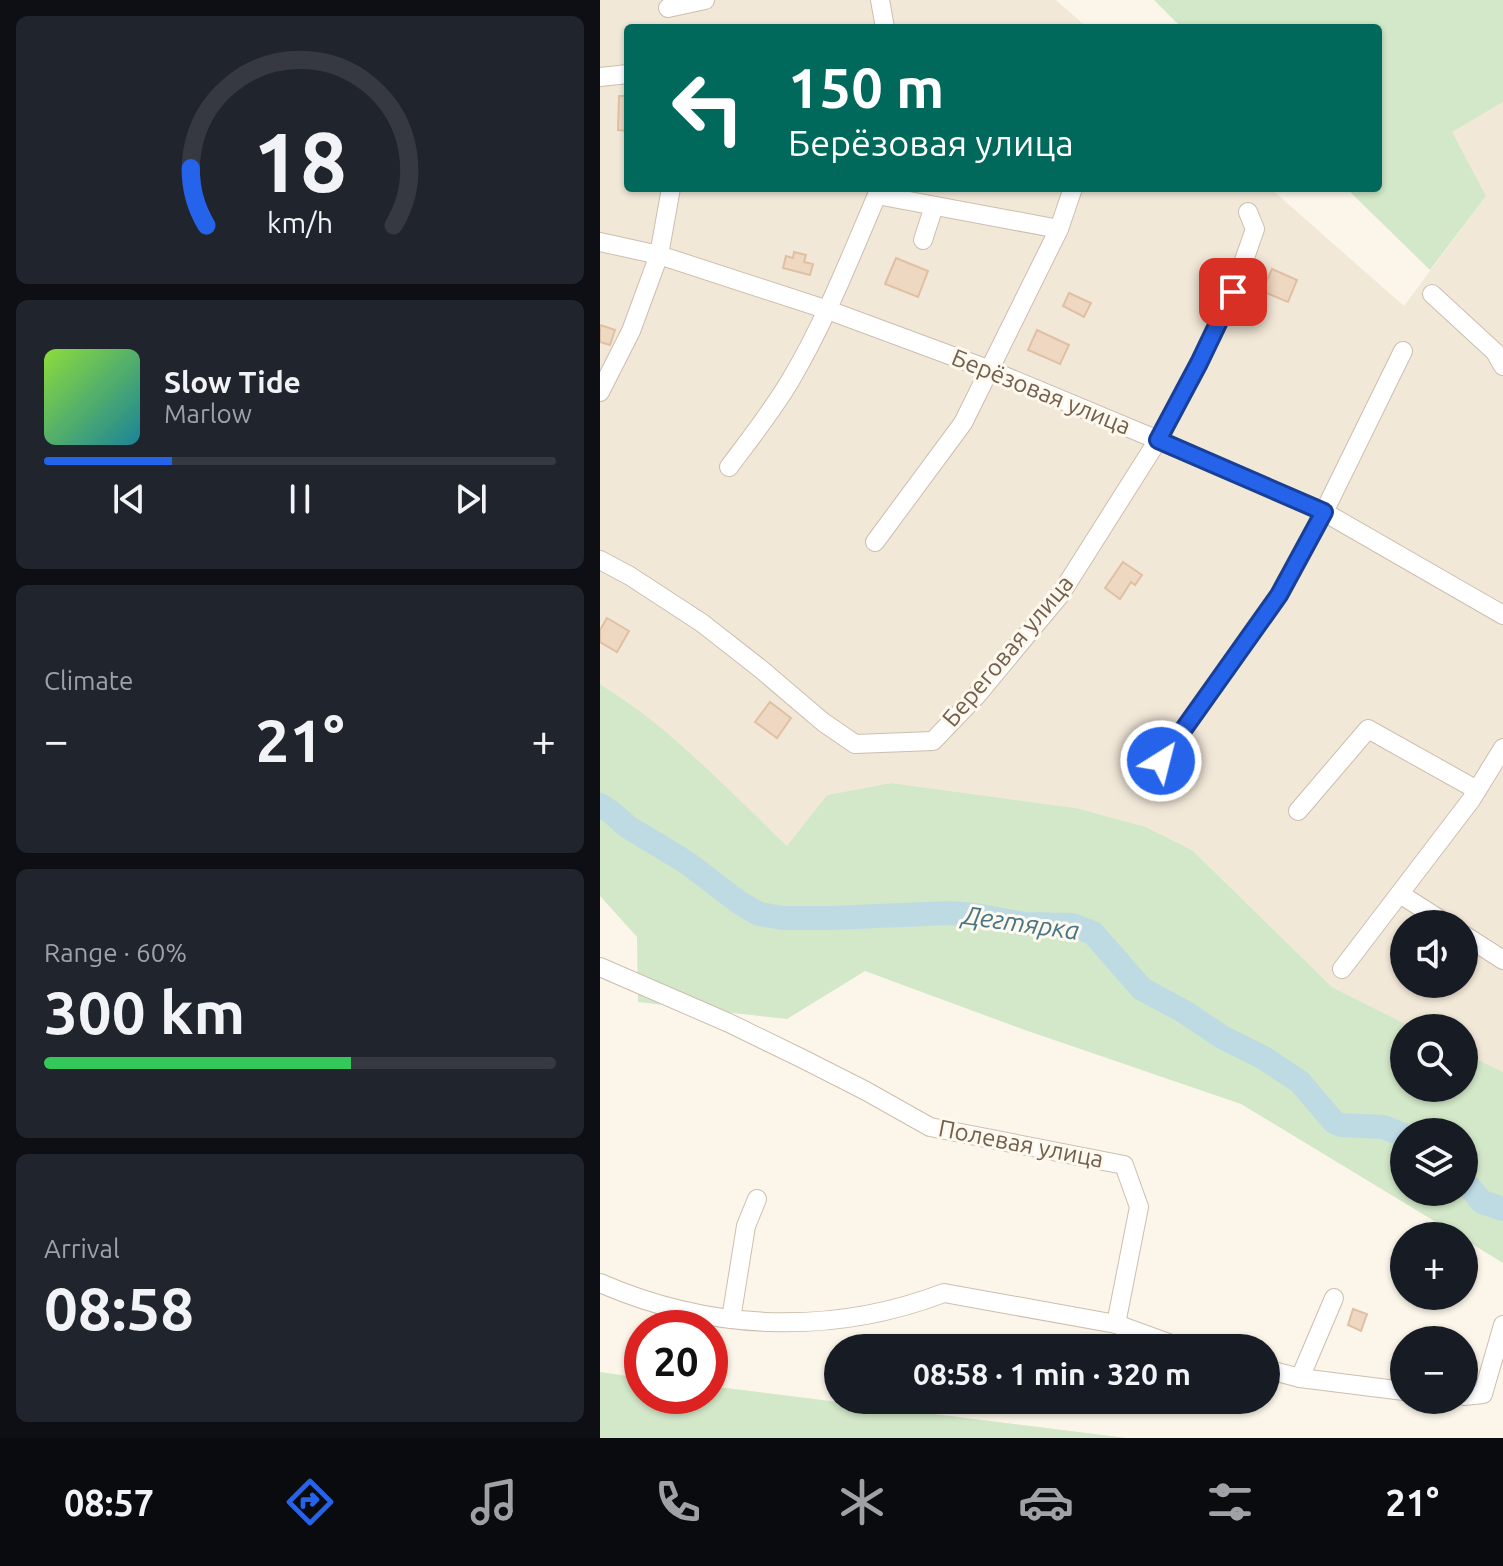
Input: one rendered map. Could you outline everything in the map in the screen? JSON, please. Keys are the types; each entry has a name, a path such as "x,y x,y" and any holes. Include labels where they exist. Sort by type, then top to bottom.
{"street":[{"path":"670,24 667,4 705,0"},
{"path":"880,0 884,24"},
{"path":"600,77 624,74"},
{"path":"600,392 631,331 659,255 670,192"},
{"path":"729,467 790,380 828,310 877,192 1059,229"},
{"path":"875,542 963,423 1059,229 1072,192"},
{"path":"923,240 934,206"},
{"name":"Береговая улица","path":"600,560 702,623 823,722 855,744 933,741 977,695 1060,595 1158,440 1233,292 1255,229 1248,212"},
{"name":"Берёзовая улица","path":"600,242 659,255 828,310 990,370 1324,512 1503,615"},
{"path":"1432,294 1495,352 1503,366"},
{"path":"1161,761 1279,595 1324,512 1403,351"},
{"path":"1298,811 1368,729 1477,790"},
{"path":"1342,969 1477,790 1503,748"},
{"path":"1400,894 1425,910"},
{"path":"1478,944 1503,960"},
{"name":"Полевая улица","path":"600,967 729,1023 866,1091 930,1127 1124,1165 1139,1207 1116,1324"},
{"path":"731,1319 746,1226 757,1199"},
{"path":"600,1283 644,1300 705,1316 751,1322 813,1323 875,1313 944,1293 1116,1324 1144,1334"},
{"path":"1300,1378 1334,1298"},
{"path":"1478,1395 1483,1394 1503,1325"},
{"path":"1280,1373 1390,1389"}],"shaded area":[{"path":"600,0 1056,0 1083,24 624,24 624,192 1275,192 1404,306 1486,196 1451,132 1503,102 1503,1072 1478,1060 1478,1014 1390,1016 1332,987 1192,850 1146,827 1076,808 891,783 827,795 787,847 628,702 600,684"}],"green space":[{"path":"1154,0 1503,0 1503,102 1452,132 1486,196 1430,270 1350,192 1382,192 1382,24 1178,24"},
{"path":"600,684 674,739 787,846 827,795 891,783 1076,808 1146,827 1192,850 1332,987 1390,1016 1390,1102 1478,1102 1478,1060 1503,1072 1503,1263 1478,1248 1478,1222 1436,1222 1409,1206 1478,1206 1478,1118 1390,1118 1390,1194 1241,1104 865,971 787,1019 638,1002 637,937 600,896"},
{"path":"600,1372 624,1375 624,1414 728,1414 728,1388 824,1400 824,1414 935,1414 1127,1438 600,1438"}],"building":[{"path":"619,96 624,96 624,131 618,130"},
{"path":"794,252 806,255 804,262 813,264 810,275 783,268 786,256 793,258"},
{"path":"896,258 928,271 918,297 885,284"},
{"path":"1272,269 1297,280 1288,302 1262,291"},
{"path":"1069,293 1091,303 1084,317 1063,306"},
{"path":"600,325 615,330 610,345 600,342"},
{"path":"1037,330 1069,345 1060,364 1028,350"},
{"path":"1123,562 1142,575 1135,585 1131,582 1120,599 1105,588"},
{"path":"607,618 629,631 617,652 600,642 600,630"},
{"path":"770,702 791,718 777,738 755,722"},
{"path":"1353,1309 1367,1314 1361,1331 1348,1325"}],"waterway":[{"name":"Дегтярка","path":"600,805 759,914 783,918 832,918 950,913 1024,924 1072,925 1093,933 1142,989 1264,1058 1300,1082 1334,1122 1390,1130"},
{"name":"Дегтярка","path":"1478,1197 1482,1202 1503,1209"}],"route":[{"path":"1161,761 1279,595 1324,512 1158,440 1233,292"}]}
